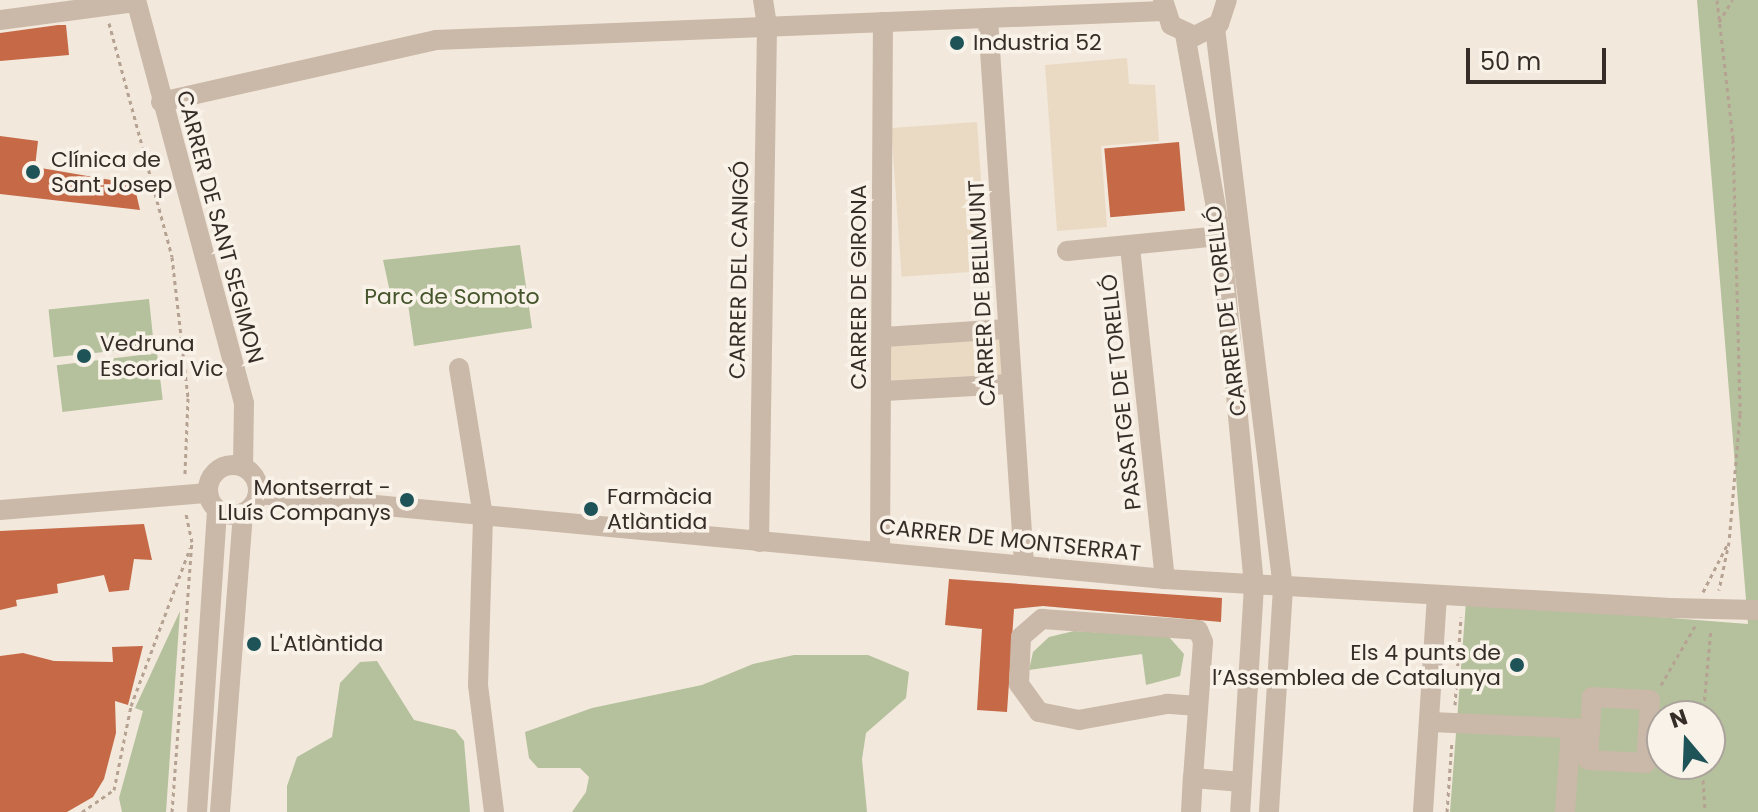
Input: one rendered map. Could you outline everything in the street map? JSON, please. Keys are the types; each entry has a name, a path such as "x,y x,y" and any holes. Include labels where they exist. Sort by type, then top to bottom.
{"street":[{"name":"CARRER DEL CANIGÓ","path":"759,542 767,25 763,0"},
{"path":"161,102 436,40 767,25 988,20 1163,5 1171,25 1185,34 1215,28 1227,0"},
{"path":"0,20 135,1"},
{"name":"CARRER DE SANT SEGIMON","path":"135,1 244,403 243,467"},
{"name":"CARRER DE BELLMUNT","path":"988,20 1024,564"},
{"name":"CARRER DE GIRONA","path":"880,551 884,391 883,22"},
{"name":"CARRER DE TORELLÓ","path":"1215,28 1283,588 1269,812"},
{"name":"CARRER DE TORELLÓ","path":"1185,34 1221,236 1254,586 1240,812"},
{"name":"PASSATGE DE TORELLÓ","path":"1067,251 1221,236"},
{"name":"PASSATGE DE TORELLÓ","path":"1130,247 1165,579"},
{"path":"884,337 1007,329"},
{"path":"459,368 483,517 478,685 494,812"},
{"path":"884,391 1010,384"},
{"path":"197,812 216,472 243,467 254,476 258,494 243,513 220,812"},
{"name":"CARRER DE MONTSERRAT","path":"258,494 1254,586 1437,598 1758,610"},
{"path":"0,510 213,501 243,513"},
{"path":"1423,812 1437,598"},
{"path":"1191,812 1203,642 1194,628 1042,619 1021,637 1019,684 1039,712 1079,720 1167,704 1198,706"},
{"path":"1431,722 1581,729 1565,812"},
{"path":"1193,778 1242,782"}],"path":[{"path":"1717,0 1733,139 1740,414 1729,542"},
{"path":"1719,22 1732,0"},
{"path":"108,19 172,257 188,398 184,488"},
{"path":"172,812 192,542 186,514"},
{"path":"82,812 114,790 131,706 192,542"},
{"path":"1703,780 1705,812"}],"green space":[{"path":"1697,0 1758,0 1758,812 1450,812 1466,602 1748,624"},
{"name":"Parc de Somoto","path":"520,245 532,328 414,346 406,290 390,292 383,260"},
{"path":"149,299 154,347 54,357 49,310"},
{"path":"157,353 163,400 62,412 57,365"},
{"path":"180,611 166,812 122,812 119,798 143,711 135,708"},
{"path":"1074,631 1169,637 1184,654 1180,676 1146,685 1142,654 1029,670 1033,652 1049,637"},
{"path":"794,655 868,655 909,672 906,698 866,733 862,759 867,812 572,812 586,792 589,777 580,768 538,768 529,758 525,732 592,708 702,685 753,664"},
{"path":"377,661 414,720 455,730 464,741 470,812 287,812 287,786 297,757 332,737 340,683 360,662"}],"shaded area":[{"path":"1127,58 1129,84 1155,85 1159,141 1101,146 1107,227 1057,231 1045,65"},
{"path":"977,122 987,271 902,277 891,128"},
{"path":"1007,329 1010,384 887,390 884,335"}],"building":[{"path":"66,25 69,55 0,61 0,33"},
{"name":"Clínica de Sant Josep","path":"0,136 38,141 35,167 134,184 140,210 0,194"},
{"path":"1179,142 1185,211 1110,217 1104,149"},
{"path":"144,524 152,560 134,559 129,590 109,592 104,575 57,584 58,593 16,600 17,606 0,610 0,531"},
{"path":"949,579 1222,598 1221,622 1043,606 1014,609 1007,712 977,710 982,629 945,625"},
{"path":"143,646 128,705 115,701 116,733 104,779 93,797 67,812 0,812 0,656 23,653 54,661 113,662 112,647"}],"place":[{"name":"Industria 52","path":"957,43"},
{"name":"Clínica de Sant Josep","path":"33,172"},
{"name":"Vedruna Escorial Vic","path":"84,356"},
{"name":"Montserrat - Lluís Companys","path":"407,500"},
{"name":"Farmàcia Atlàntida","path":"591,509"},
{"name":"L'Atlàntida","path":"254,644"},
{"name":"Els 4 punts de l’Assemblea de Catalunya","path":"1517,665"}]}
